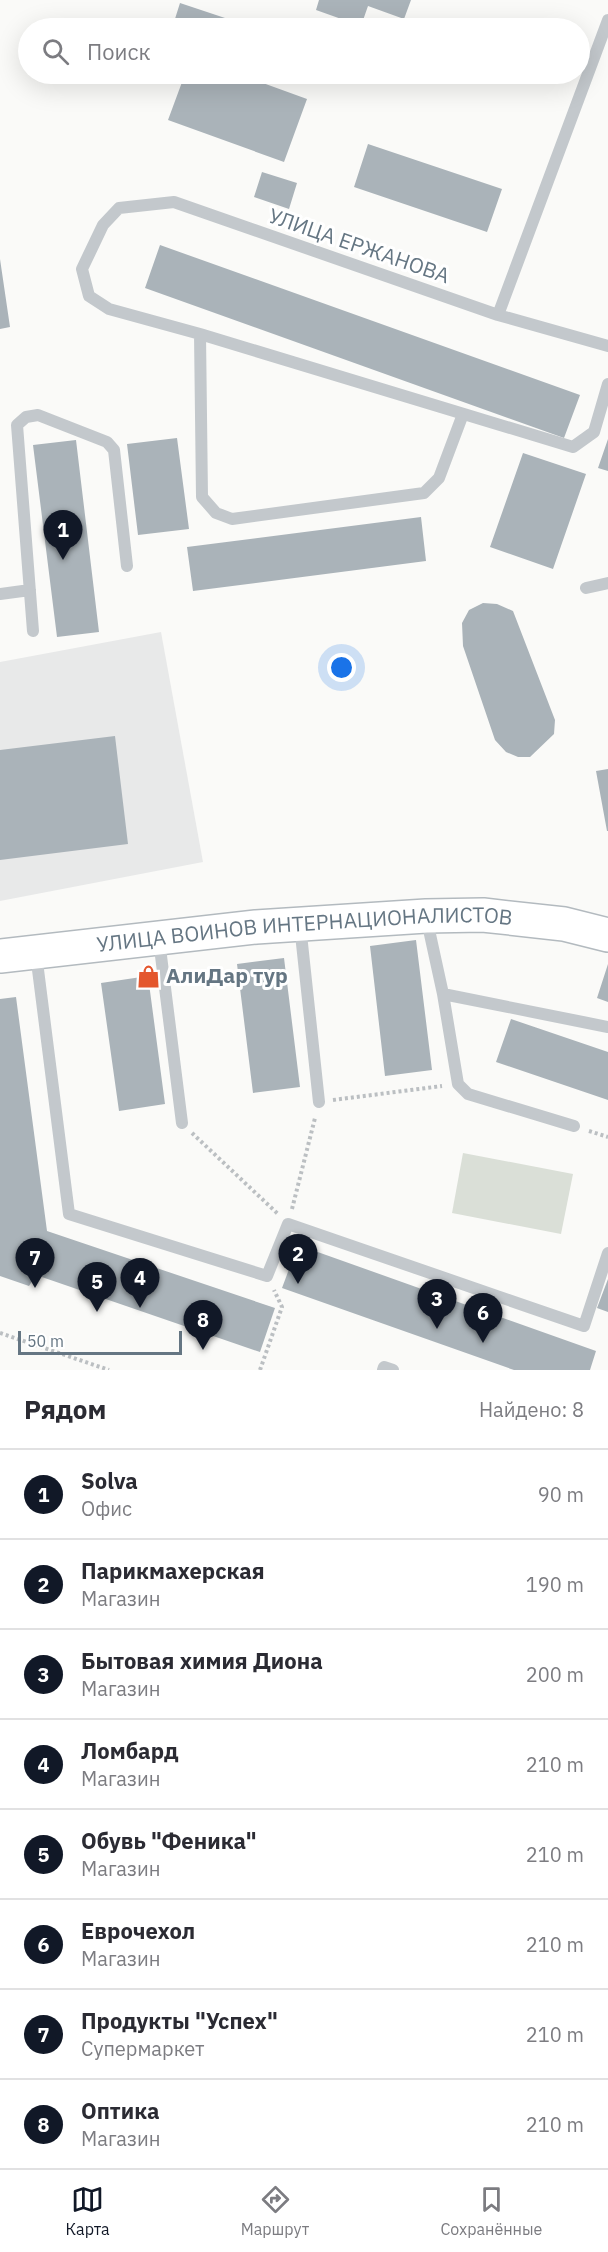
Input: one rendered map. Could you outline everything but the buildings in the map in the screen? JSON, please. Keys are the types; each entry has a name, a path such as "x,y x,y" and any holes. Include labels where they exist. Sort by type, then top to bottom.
{"main road":[{"name":"УЛИЦА ВОИНОВ ИНТЕРНАЦИОНАЛИСТОВ","path":"0,956 300,924 426,916 483,915 564,924 608,935"}],"lane":[{"path":"590,68 608,20"},
{"path":"498,315 584,84"},
{"name":"УЛИЦА ЕРЖАНОВА","path":"200,334 109,309 89,296 82,268 103,225 119,208 174,202 498,315 608,346"},
{"path":"463,414 439,478 423,493 232,519 216,513 202,497 200,334 573,447 594,432 608,384"},
{"path":"33,631 17,425 26,417 38,415 107,442 114,450 127,566"},
{"path":"586,588 608,584"},
{"path":"0,594 30,590"},
{"path":"426,916 443,994 458,1084 468,1094 573,1126"},
{"path":"300,924 319,1102"},
{"path":"159,938 182,1123"},
{"path":"36,953 69,1214 267,1276 288,1224 584,1326 608,1253"},
{"path":"443,994 608,1026"},
{"path":"383,1370 384,1367 393,1370"}],"path":[{"path":"182,1123 288,1224 319,1102 458,1084"},
{"path":"260,1370 282,1306 267,1276"},
{"path":"0,1333 109,1370"}],"shaded area":[{"path":"161,632 203,862 0,901 0,662"},
{"path":"463,1153 573,1174 561,1234 452,1213"}],"place":[{"name":"Solva","path":"63,560"},
{"name":"АлиДар тур","path":"148,976"},
{"name":"Парикмахерская","path":"298,1284"},
{"name":"Продукты \"Успех\"","path":"35,1288"},
{"name":"Ломбард","path":"140,1308"},
{"name":"Обувь \"Феника\"","path":"97,1312"},
{"name":"Бытовая химия Диона","path":"437,1329"},
{"name":"Еврочехол","path":"483,1343"},
{"name":"Оптика","path":"203,1350"}]}
